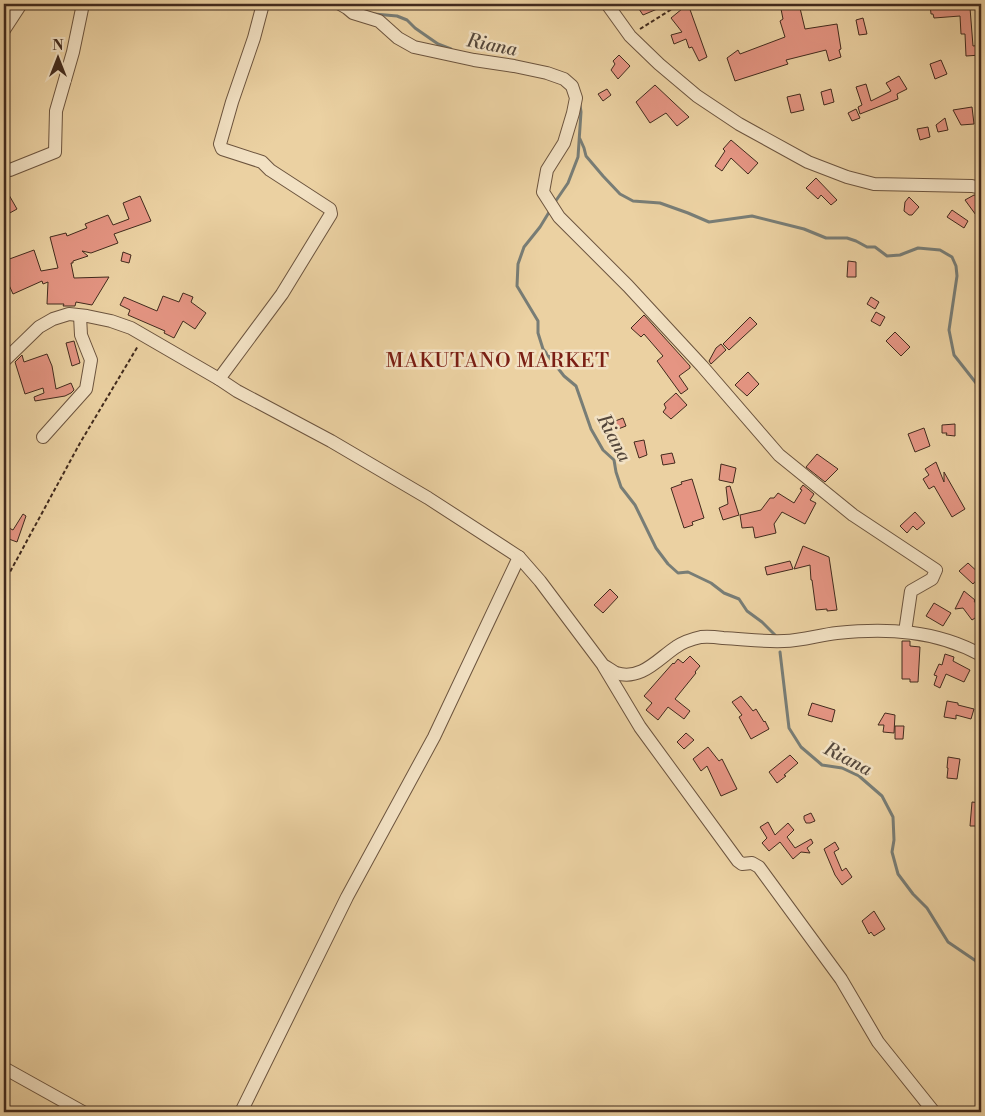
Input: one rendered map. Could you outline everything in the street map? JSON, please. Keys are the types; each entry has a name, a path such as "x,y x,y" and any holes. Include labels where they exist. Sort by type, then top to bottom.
{"street":[{"path":"4,30 21,4"},
{"path":"4,170 10,170 55,152 56,111 73,52 83,4"},
{"path":"219,379 282,294 331,214 330,209 270,170 262,162 222,149 220,144 263,4"},
{"path":"340,4 353,13 379,21 398,38 414,47 547,73 564,79 572,86 576,98 573,113 564,142 547,170 543,192 559,217 628,286 702,366 779,455 853,515 936,570 932,578 911,591 905,632"},
{"path":"607,4 630,36 659,64 697,96 739,124 808,162 847,177 874,184 972,186 981,188"},
{"path":"4,360 39,327 53,319 69,314 111,321 131,328 237,391 331,441 428,498 519,557 540,581 603,665 640,727 738,861 742,864 752,863 759,867 841,979 878,1042 934,1112"},
{"path":"43,437 86,389 91,360 81,335 80,316"},
{"path":"241,1112 348,898 434,736 519,557"},
{"path":"603,665 616,672 627,674 639,673 650,668 676,647 690,640 703,637 784,642 835,633 873,631 926,634 970,648 981,655"},
{"path":"4,1068 83,1112"}],"path":[{"path":"630,36 680,4"},
{"path":"4,583 80,443 144,336"}],"building":[{"path":"641,4 669,4 643,15 639,9"},
{"path":"688,4 707,57 699,61 692,47 689,48 686,39 674,44 671,35 682,32 671,18"},
{"path":"780,4 799,4 805,29 837,24 841,57 829,61 826,50 786,60 788,64 735,81 727,58 738,50 740,54 785,37 780,21 783,19"},
{"path":"930,4 962,4 963,9 970,8 973,46 981,45 981,55 966,56 965,34 961,34 960,16 934,18 933,14 931,14"},
{"path":"863,18 867,34 859,35 856,20"},
{"path":"619,55 630,66 618,79 611,70 615,64 613,61"},
{"path":"941,60 947,74 935,79 930,64"},
{"path":"899,76 907,89 897,94 898,99 860,114 858,107 862,105 856,87 866,84 871,101 891,91 886,83"},
{"path":"655,85 689,117 677,126 666,113 650,123 636,102"},
{"path":"607,89 611,95 603,101 598,94"},
{"path":"831,89 834,102 824,105 821,92"},
{"path":"800,94 804,110 791,113 787,97"},
{"path":"972,107 974,124 961,125 953,110"},
{"path":"856,109 860,118 852,121 848,113"},
{"path":"945,118 948,130 938,132 936,125"},
{"path":"928,127 930,137 920,140 917,129"},
{"path":"731,140 758,163 748,174 731,158 722,171 715,166 725,151 723,149"},
{"path":"816,178 837,200 831,205 821,195 818,199 806,188"},
{"path":"5,188 17,209 8,214 4,192"},
{"path":"974,195 981,196 981,222 965,200"},
{"path":"140,196 151,221 114,234 118,243 91,253 82,251 88,256 71,263 74,278 109,277 92,305 76,302 75,306 47,304 48,282 43,284 42,281 13,294 4,274 4,261 34,250 41,271 58,268 50,237 66,233 67,236 87,228 85,224 108,215 113,225 129,219 123,203"},
{"path":"909,197 919,207 912,215 904,211 905,202"},
{"path":"952,210 968,221 964,228 947,217"},
{"path":"123,252 131,255 129,263 121,261"},
{"path":"848,261 856,262 856,277 847,277"},
{"path":"183,293 193,297 191,302 206,313 195,329 183,321 174,338 164,333 165,331 128,315 130,310 120,305 124,297 157,311 163,296 179,302"},
{"path":"871,297 879,302 875,309 867,304"},
{"path":"876,312 885,317 880,326 871,321"},
{"path":"644,315 690,366 679,376 688,389 681,394 657,361 663,356 644,334 641,337 631,328"},
{"path":"750,317 757,324 729,350 723,344"},
{"path":"895,332 910,347 901,356 886,341"},
{"path":"74,341 80,363 72,366 66,343"},
{"path":"721,344 726,350 711,364 709,361 716,348"},
{"path":"47,354 52,366 56,389 71,383 74,390 65,396 35,401 34,397 44,393 43,388 25,394 15,362 22,355 24,362"},
{"path":"748,372 759,384 747,396 735,385"},
{"path":"676,393 687,405 671,419 663,412 666,408 664,404"},
{"path":"623,418 626,426 613,431 610,423"},
{"path":"955,424 955,436 942,433 942,425"},
{"path":"924,428 930,446 915,452 908,434"},
{"path":"644,440 647,455 639,458 634,442"},
{"path":"672,453 675,463 663,465 661,455"},
{"path":"817,454 838,469 825,482 806,467"},
{"path":"936,462 944,482 944,472 965,509 952,517 934,486 929,489 923,479 929,475 925,469"},
{"path":"721,464 736,468 733,483 719,480"},
{"path":"692,479 704,518 692,522 693,525 684,528 671,488 682,484 681,482"},
{"path":"803,485 814,494 810,500 816,503 805,524 782,512 774,524 776,533 755,538 753,527 742,528 740,515 761,510 770,498 774,498 778,493 794,503"},
{"path":"730,486 739,515 723,520 719,508 728,504 726,487"},
{"path":"915,512 925,523 917,530 913,526 907,533 900,526"},
{"path":"23,514 26,516 17,542 6,538 9,528 13,530"},
{"path":"803,546 829,557 837,610 816,610 810,565 794,569"},
{"path":"790,561 793,569 767,575 765,567"},
{"path":"968,563 981,575 973,584 959,571"},
{"path":"610,589 618,597 603,613 594,605"},
{"path":"964,591 975,600 981,610 981,614 972,620 963,608 955,609"},
{"path":"934,603 951,613 943,626 926,616"},
{"path":"902,641 910,641 910,646 920,647 918,682 902,679"},
{"path":"945,654 954,657 953,661 970,670 964,682 946,674 940,688 934,685 937,676 934,675 939,664 942,665"},
{"path":"690,656 700,666 675,699 690,711 684,719 668,707 658,720 646,710 652,703 644,696 673,663 678,659 683,663"},
{"path":"741,696 753,711 756,709 769,729 751,739 739,717 742,715 732,702"},
{"path":"947,701 974,709 971,719 956,715 956,719 944,717"},
{"path":"812,703 835,710 832,722 808,715"},
{"path":"885,713 895,715 894,733 883,732 884,725 878,725"},
{"path":"895,726 904,726 903,739 895,739"},
{"path":"686,733 694,740 684,749 677,742"},
{"path":"708,747 719,761 722,759 737,789 721,796 707,766 701,771 693,759"},
{"path":"790,755 798,763 777,783 769,772"},
{"path":"948,757 960,759 957,779 947,778"},
{"path":"972,802 981,803 981,826 970,826"},
{"path":"811,813 815,821 806,823 804,816"},
{"path":"768,822 775,835 788,823 794,830 787,837 795,848 811,839 813,843 807,848 810,853 801,852 793,859 780,842 769,851 762,843 767,838 760,827"},
{"path":"835,842 839,849 834,852 842,871 846,868 852,877 842,885 835,875 824,849"},
{"path":"874,911 885,929 874,936 871,932 869,934 862,921"}],"waterway":[{"name":"Riana","path":"374,14 397,16 407,20 438,44 451,49"},
{"name":"Riana","path":"555,202 568,183 578,157 580,105"},
{"path":"580,139 586,156 603,176 620,194 633,201 660,203 709,222 752,216 804,229 826,238 847,238 867,247 875,247 887,256 900,255 918,248 940,250 952,257 956,266 957,276 949,330 954,355 976,383 981,385"},
{"name":"Riana","path":"551,209 524,247 518,264 517,286 538,321 538,333 543,349 564,376 576,386 591,429 603,450 614,460 621,487 635,505 656,548 668,564 678,573 688,572 711,583 724,593 739,599 747,611 775,635"},
{"name":"Riana","path":"780,652 789,728 801,747 822,765 842,768 859,776 882,796 893,817 894,840 892,852 898,874 913,894 927,908 948,942 976,961 981,979"}],"district":[{"name":"MAKUTANO MARKET","path":"498,361"}]}
